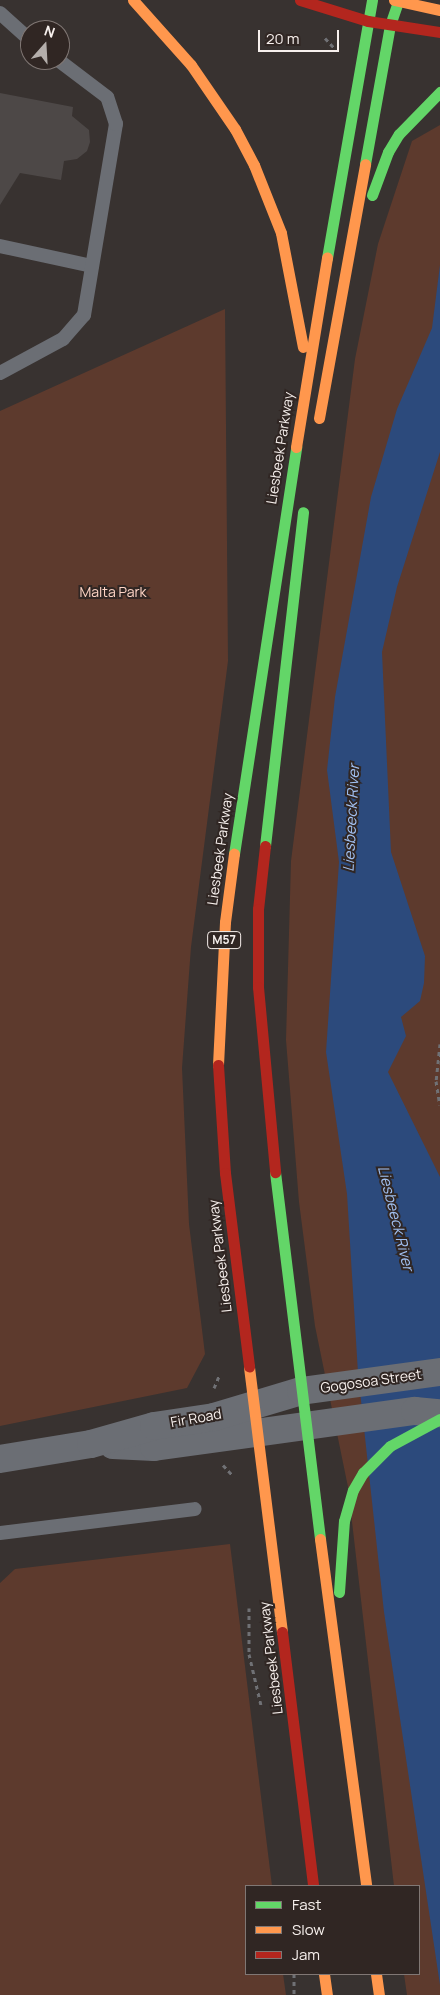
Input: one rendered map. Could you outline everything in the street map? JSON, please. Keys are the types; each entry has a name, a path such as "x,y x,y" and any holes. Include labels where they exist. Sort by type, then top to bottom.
{"main road":[{"path":"133,0 167,37 214,97 235,129 266,192 290,271 307,376"},
{"path":"300,0 368,21 440,32"},
{"name":"Liesbeek Parkway","path":"314,1885 218,1097 219,996 225,922 249,742 307,376 372,0"},
{"path":"317,429 390,25 397,1 440,10"},
{"path":"343,283 388,152 410,120 440,92"},
{"name":"M57","path":"305,496 258,909 258,987 265,1085 301,1391 366,1885"},
{"path":"334,1635 344,1521 353,1490 363,1473 390,1446 440,1419"},
{"path":"324,1975 327,1995"},
{"path":"376,1975 379,1995"}],"street":[{"name":"Gogosoa Street","path":"301,1391 440,1372"},
{"name":"Fir Road","path":"0,1460 91,1444 154,1426 214,1417 301,1391"},
{"path":"306,1426 415,1411 440,1412"},
{"name":"Fir Road","path":"91,1444 154,1447 306,1426"}],"lane":[{"path":"0,13 20,31"},
{"path":"0,373 53,346 72,332 84,315 116,124 107,97 70,69"},
{"path":"0,246 92,266"},
{"path":"0,1533 195,1509"}],"path":[{"path":"440,1044 436,1081 440,1105"},
{"path":"294,1975 294,1995"}],"green space":[{"path":"440,125 440,1995 407,1995 404,1975 420,1975 420,1885 394,1885 348,1487 315,1326 299,1202 286,1040 291,861 355,359 378,244 412,141"},
{"name":"Malta Park","path":"225,309 228,661 191,947 182,1068 189,1224 205,1354 187,1388 0,1426 0,411"},
{"path":"230,1544 272,1885 245,1885 245,1975 283,1975 286,1995 0,1995 0,1583 15,1569"}],"water":[{"name":"Liesbeeck River","path":"440,265 440,452 397,587 382,652 391,852 425,956 424,983 420,1001 401,1017 406,1036 388,1072 440,1177 440,1985 384,1612 358,1373 347,1194 326,1052 339,862 327,770 335,697 371,497 397,409 432,328"}],"building":[{"path":"0,93 73,107 72,116 89,130 90,142 87,151 77,159 64,161 61,180 20,173 0,205"}],"traffic: fast":[{"path":"327,258 372,0"},
{"path":"365,164 390,25 398,2"},
{"path":"372,195 388,152 399,134 440,92"},
{"path":"234,854 296,447"},
{"path":"265,846 303,512"},
{"path":"275,1172 320,1539"},
{"path":"339,1592 344,1521 353,1490 363,1473 390,1446 440,1419"}],"traffic: slow":[{"path":"133,0 191,65 235,129 254,165 281,233 303,347"},
{"path":"394,0 440,10"},
{"path":"319,418 365,164"},
{"path":"296,447 327,258"},
{"path":"218,1065 225,922 234,854"},
{"path":"249,1367 282,1632"},
{"path":"320,1539 366,1885"},
{"path":"324,1975 327,1995"},
{"path":"376,1975 379,1995"}],"traffic: jam":[{"path":"300,0 368,21 440,32"},
{"path":"265,846 258,909 258,987 275,1172"},
{"path":"218,1065 225,1173 249,1367"},
{"path":"282,1632 313,1885"}]}
